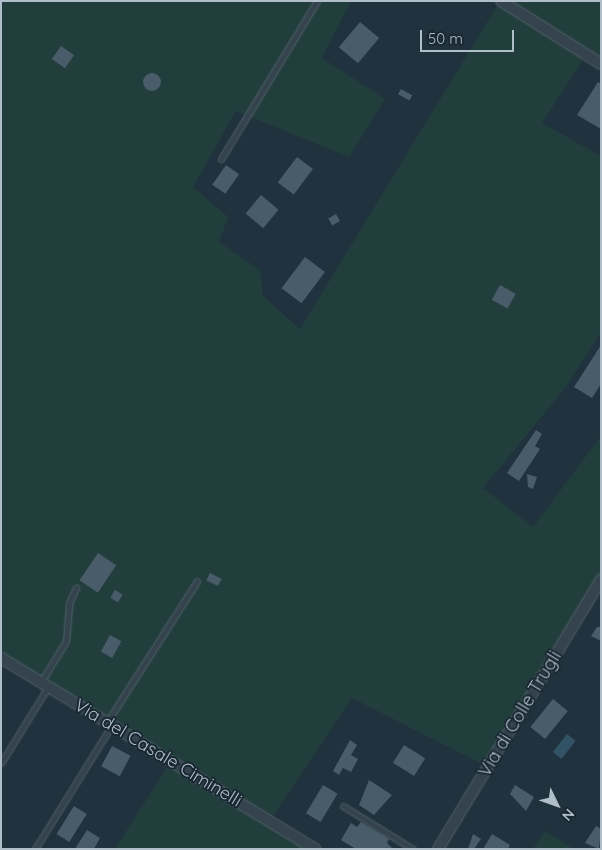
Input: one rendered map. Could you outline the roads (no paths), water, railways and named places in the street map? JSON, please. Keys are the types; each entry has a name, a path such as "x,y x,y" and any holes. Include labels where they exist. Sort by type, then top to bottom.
{"street":[{"path":"501,1 601,64"},
{"name":"Via di Colle Trugli","path":"438,849 601,580"},
{"name":"Via del Casale Ciminelli","path":"1,658 315,849"}],"lane":[{"path":"221,159 317,1"},
{"path":"34,849 197,581"},
{"path":"1,763 45,684 66,641 69,603 76,588"},
{"path":"343,806 413,849"}],"water":[{"path":"567,734 576,741 562,759 553,752"}]}
